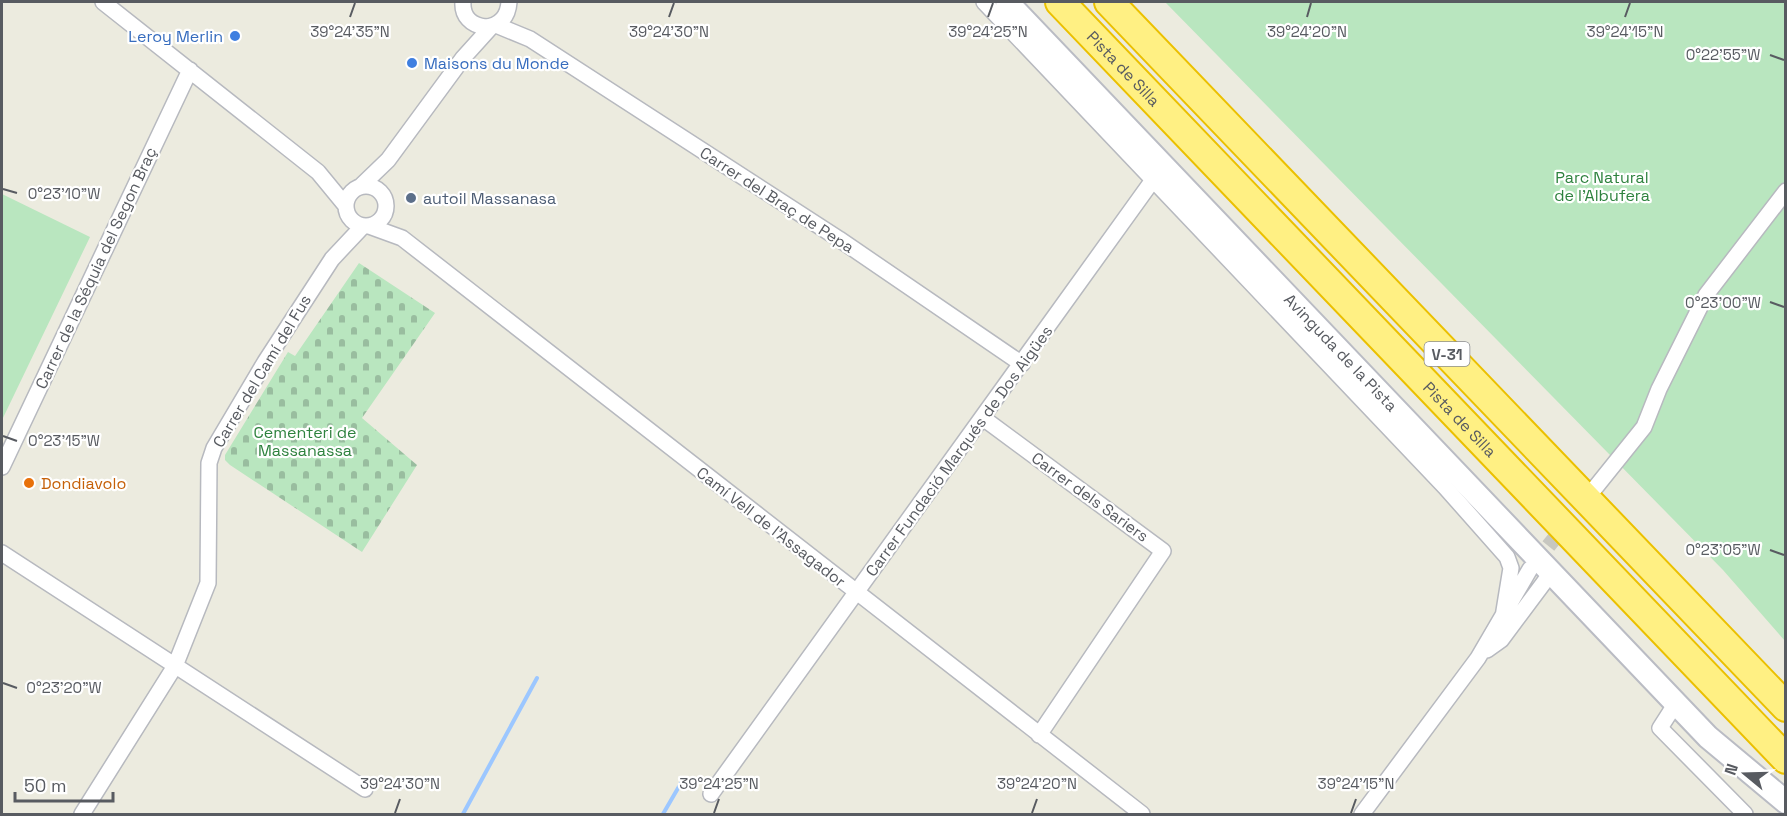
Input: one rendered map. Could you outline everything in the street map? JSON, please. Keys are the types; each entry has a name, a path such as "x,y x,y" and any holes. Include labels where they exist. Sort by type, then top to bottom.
{"highway":[{"name":"Pista de Silla","path":"1060,2 1785,759"},
{"name":"V-31","path":"1109,2 1785,707"}],"street":[{"path":"103,2 318,172 353,221 366,226 379,220 384,204 388,160"},
{"path":"462,2 469,20 463,58"},
{"name":"Avinguda de la Pista","path":"984,2 1158,173 1387,414 1478,497 1540,571 1708,737 1785,802"},
{"name":"Avinguda de la Pista","path":"1007,2 1158,173"},
{"path":"346,209 349,195 388,160 463,58 493,26 501,21 509,4"},
{"name":"Carrer del Braç de Pepa","path":"509,4 530,39"},
{"name":"Carrer del Braç de Pepa","path":"469,20 479,26 493,26 530,39 829,233 1022,364"},
{"name":"Carrer de la Séquia del Segon Braç","path":"2,467 190,70"},
{"path":"318,172 360,187 374,188 384,204"},
{"name":"Carrer Fundació Marqués de Dos Aigües","path":"711,794 1158,173"},
{"path":"1595,488 1644,427 1659,389 1706,295 1785,191"},
{"name":"Camí Vell de l'Assagador","path":"384,204 402,238"},
{"name":"Carrer del Camí del Fus","path":"332,259 346,209"},
{"name":"Camí Vell de l'Assagador","path":"366,226 402,238 855,593 1142,814"},
{"name":"Carrer del Camí del Fus","path":"82,814 175,666 208,583 209,463 214,448 265,362 332,259 366,226"},
{"path":"1352,377 1387,414"},
{"name":"Avinguda de la Pista","path":"1387,414 1445,487 1507,557 1510,577 1503,616"},
{"name":"Carrer dels Sariers","path":"983,418 1163,550 1039,735"},
{"path":"1445,487 1478,497"},
{"path":"2,553 365,789"},
{"path":"1362,814 1478,658 1503,616 1540,571"},
{"path":"1478,658 1501,640 1540,571"},
{"path":"1676,703 1660,728 1745,814"}],"green space":[{"name":"Parc Natural de l'Albufera","path":"1165,2 1785,2 1785,641 1723,570"},
{"path":"2,194 90,237 2,420"},
{"name":"Cementeri de Massanassa","path":"359,263 435,313 362,418 417,465 362,552 225,460 225,455 288,352 295,356"}],"waterway":[{"path":"463,814 537,678"},
{"path":"663,814 681,783"}],"tunnel":[{"path":"1534,564 1590,494"}],"place":[{"name":"Leroy Merlin","path":"235,36"},
{"name":"Maisons du Monde","path":"412,63"},
{"name":"autoil Massanasa","path":"411,198"},
{"name":"Dondiavolo","path":"29,483"}]}
